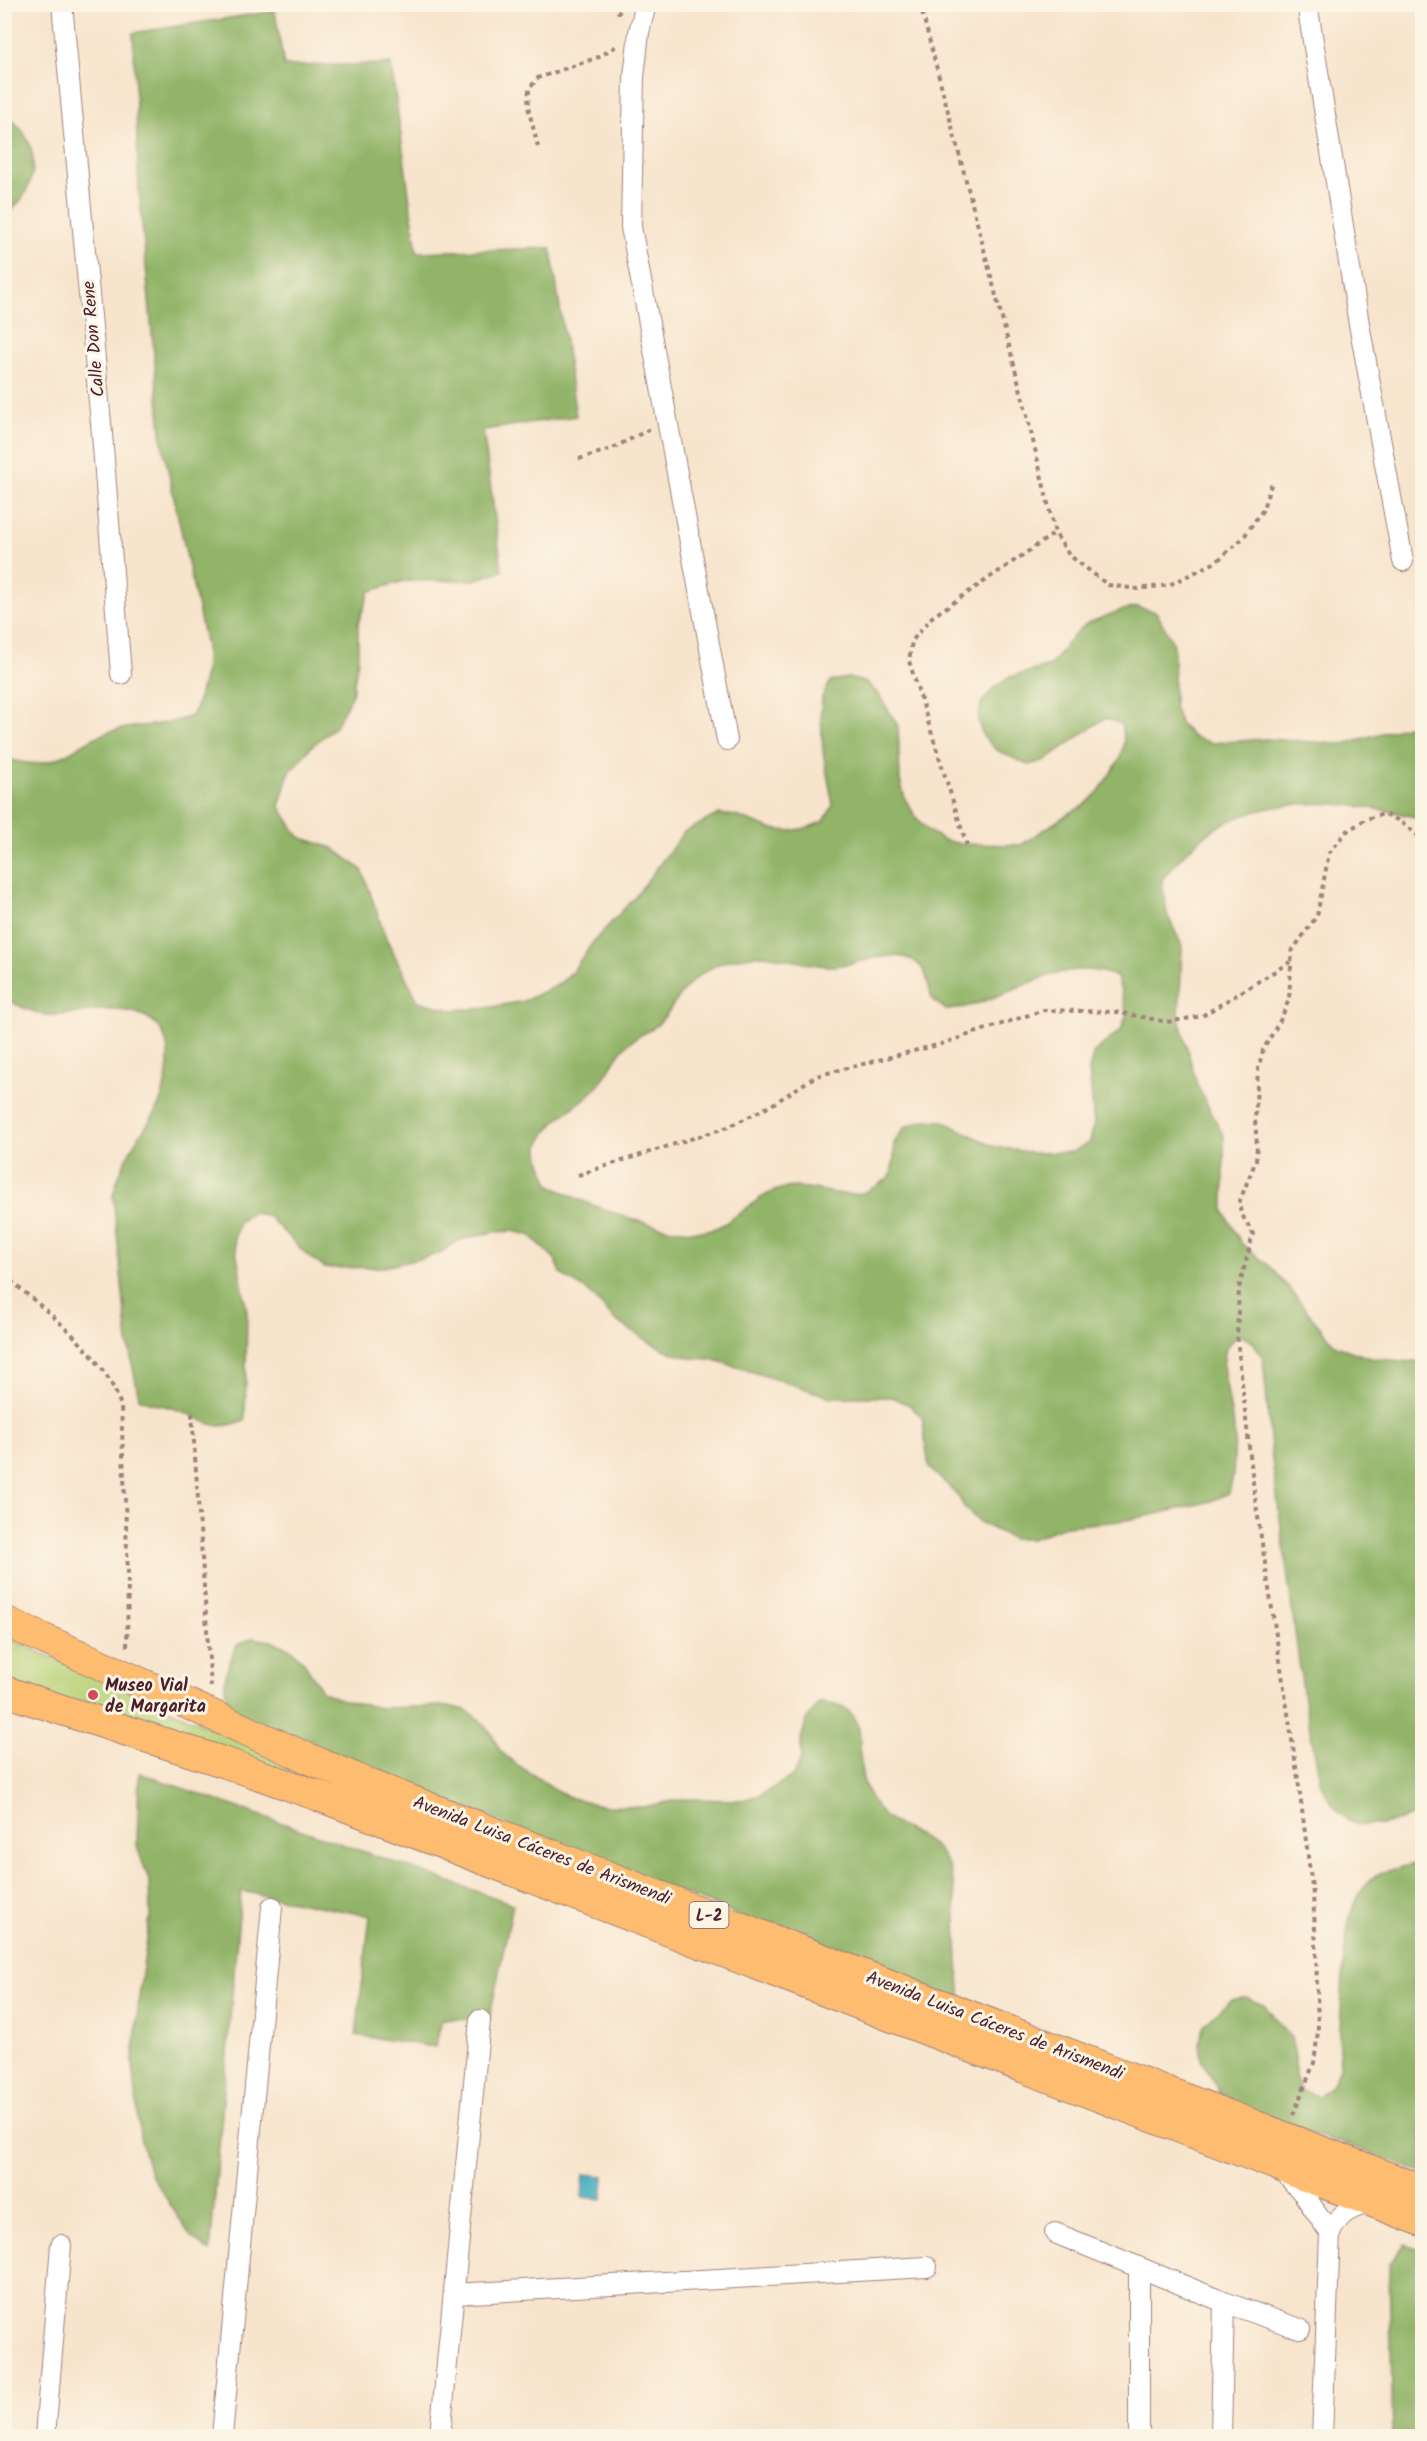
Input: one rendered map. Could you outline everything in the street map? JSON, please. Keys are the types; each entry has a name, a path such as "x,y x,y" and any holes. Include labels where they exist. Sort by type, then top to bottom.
{"main road":[{"name":"Avenida Luisa Cáceres de Arismendi","path":"4,1621 371,1785 1422,2190"},
{"name":"Avenida Luisa Cáceres de Arismendi","path":"4,1691 226,1763 319,1796 1422,2221"}],"street":[{"name":"Calle Don Rene","path":"62,4 102,434 121,674"},
{"path":"646,4 639,32 634,77 631,226 727,740"},
{"path":"1307,4 1359,324 1403,561"},
{"path":"222,2436 272,1907"},
{"path":"440,2436 480,2020"},
{"path":"1279,2166 1303,2193 1330,2233"},
{"path":"1322,2436 1330,2233 1338,2217 1350,2208 1372,2202"},
{"path":"1055,2233 1224,2302 1300,2330"},
{"path":"45,2436 62,2245"},
{"path":"454,2294 927,2267"},
{"path":"1139,2268 1139,2436"},
{"path":"1221,2436 1224,2302"}],"path":[{"path":"920,4 1055,533 1069,555 1108,585 1137,589 1169,585 1216,562 1243,538 1262,511 1272,482"},
{"path":"538,147 528,106 529,89 538,78 599,57 639,32"},
{"path":"579,459 611,449 667,419"},
{"path":"967,846 909,661 912,641 932,616 1055,533"},
{"path":"1285,2137 1314,2063 1318,2031 1316,1946 1298,1779 1254,1491 1237,1338 1239,1288 1253,1234 1241,1213 1239,1203 1256,1160 1254,1120 1258,1069 1263,1050 1277,1026 1288,999 1292,951 1317,916 1329,853 1346,832 1366,819 1384,814 1400,821 1422,839"},
{"path":"578,1175 728,1127 770,1106 816,1076 941,1044 1044,1010 1117,1012 1167,1022 1202,1016 1291,961"},
{"path":"4,1275 51,1315 103,1368 115,1387 121,1406 128,1573 126,1676"},
{"path":"192,1413 213,1715"}],"green space":[{"path":"275,11 284,66 391,64 417,252 551,248 576,416 483,430 502,571 474,580 404,581 370,591 358,623 358,660 352,694 336,726 311,747 289,773 279,806 299,837 333,848 362,870 386,938 418,1001 451,1010 487,1008 524,1001 559,984 572,972 593,942 635,897 684,832 719,814 736,816 771,829 789,831 807,828 824,821 833,805 823,752 821,714 822,697 831,681 849,678 867,683 879,695 898,726 900,780 905,799 928,831 943,840 961,844 1021,845 1085,805 1099,791 1120,759 1124,742 1121,724 1105,718 1044,761 1028,765 996,750 983,736 978,720 982,702 993,689 1010,677 1050,666 1073,636 1086,624 1119,611 1137,607 1156,612 1174,645 1174,706 1180,723 1193,737 1212,743 1266,739 1343,744 1422,722 1422,819 1343,804 1316,803 1263,809 1238,817 1206,834 1162,880 1167,914 1182,946 1179,1018 1197,1085 1224,1137 1224,1211 1241,1243 1268,1265 1336,1346 1370,1358 1422,1363 1422,1814 1381,1825 1362,1825 1346,1819 1332,1804 1321,1785 1304,1699 1272,1459 1263,1358 1253,1342 1238,1334 1226,1347 1223,1366 1235,1437 1233,1476 1229,1493 1211,1501 1157,1514 1121,1521 1065,1526 1031,1539 1013,1539 979,1522 965,1508 956,1493 929,1468 922,1417 908,1404 891,1397 831,1397 712,1359 691,1358 673,1353 651,1343 615,1320 588,1291 562,1275 555,1259 530,1235 512,1231 493,1232 457,1241 440,1253 384,1267 325,1268 309,1257 269,1217 253,1212 239,1222 234,1239 247,1312 245,1420 223,1426 215,1425 185,1412 139,1398 128,1343 113,1195 119,1175 134,1144 161,1100 167,1073 166,1042 161,1029 151,1020 139,1014 122,1010 101,1010 47,1015 31,1011 5,999 5,758 32,763 50,761 103,734 125,728 171,722 193,715 205,673 206,646 162,442 139,190 133,33","holes":["772,956 814,965 832,966 890,956 912,960 924,971 932,998 946,1010 968,1006 1031,982 1073,970 1095,971 1117,977 1127,1013 1121,1030 1094,1052 1089,1070 1094,1124 1090,1142 1073,1152 1032,1153 993,1146 943,1121 925,1120 905,1127 894,1143 894,1160 890,1177 871,1189 858,1194 840,1194 795,1187 785,1188 766,1195 718,1227 702,1231 657,1226 632,1219 607,1211 549,1184 539,1153 545,1134 558,1119 597,1087 625,1046 657,1025 689,984 710,968 736,959"]},
{"path":"5,114 27,139 31,148 33,169 26,192 5,218"},
{"name":"Museo Vial de Margarita","path":"5,1637 313,1773 310,1780 5,1682"},
{"path":"253,1638 271,1641 289,1648 303,1661 323,1692 340,1699 380,1708 448,1706 466,1710 480,1720 492,1734 500,1751 516,1764 567,1797 604,1806 643,1807 683,1799 741,1800 761,1795 793,1776 801,1758 801,1739 807,1719 819,1703 838,1706 850,1712 857,1722 860,1733 862,1776 876,1806 888,1819 929,1842 948,1866 955,1893 961,2003 235,1717 225,1689 226,1673 237,1645"},
{"path":"139,1773 513,1904 489,2020 442,2019 435,2047 356,2035 370,1916 241,1891 210,2252 191,2237 150,2173 140,2137 133,2062 150,1917 149,1880 137,1847"},
{"path":"1422,1862 1422,2173 1349,2145 1285,2126 1268,2115 1233,2104 1219,2092 1202,2060 1200,2043 1203,2026 1218,2011 1231,2001 1247,1998 1264,2005 1291,2038 1295,2056 1295,2075 1301,2091 1318,2096 1333,2084 1340,2067 1344,1955 1349,1921 1355,1901 1365,1885 1380,1873"},
{"path":"1406,2244 1422,2250 1422,2436 1393,2436 1389,2265"}],"water":[{"path":"584,2174 604,2176 602,2199 582,2197"}],"place":[{"name":"Museo Vial de Margarita","path":"93,1695"}]}
